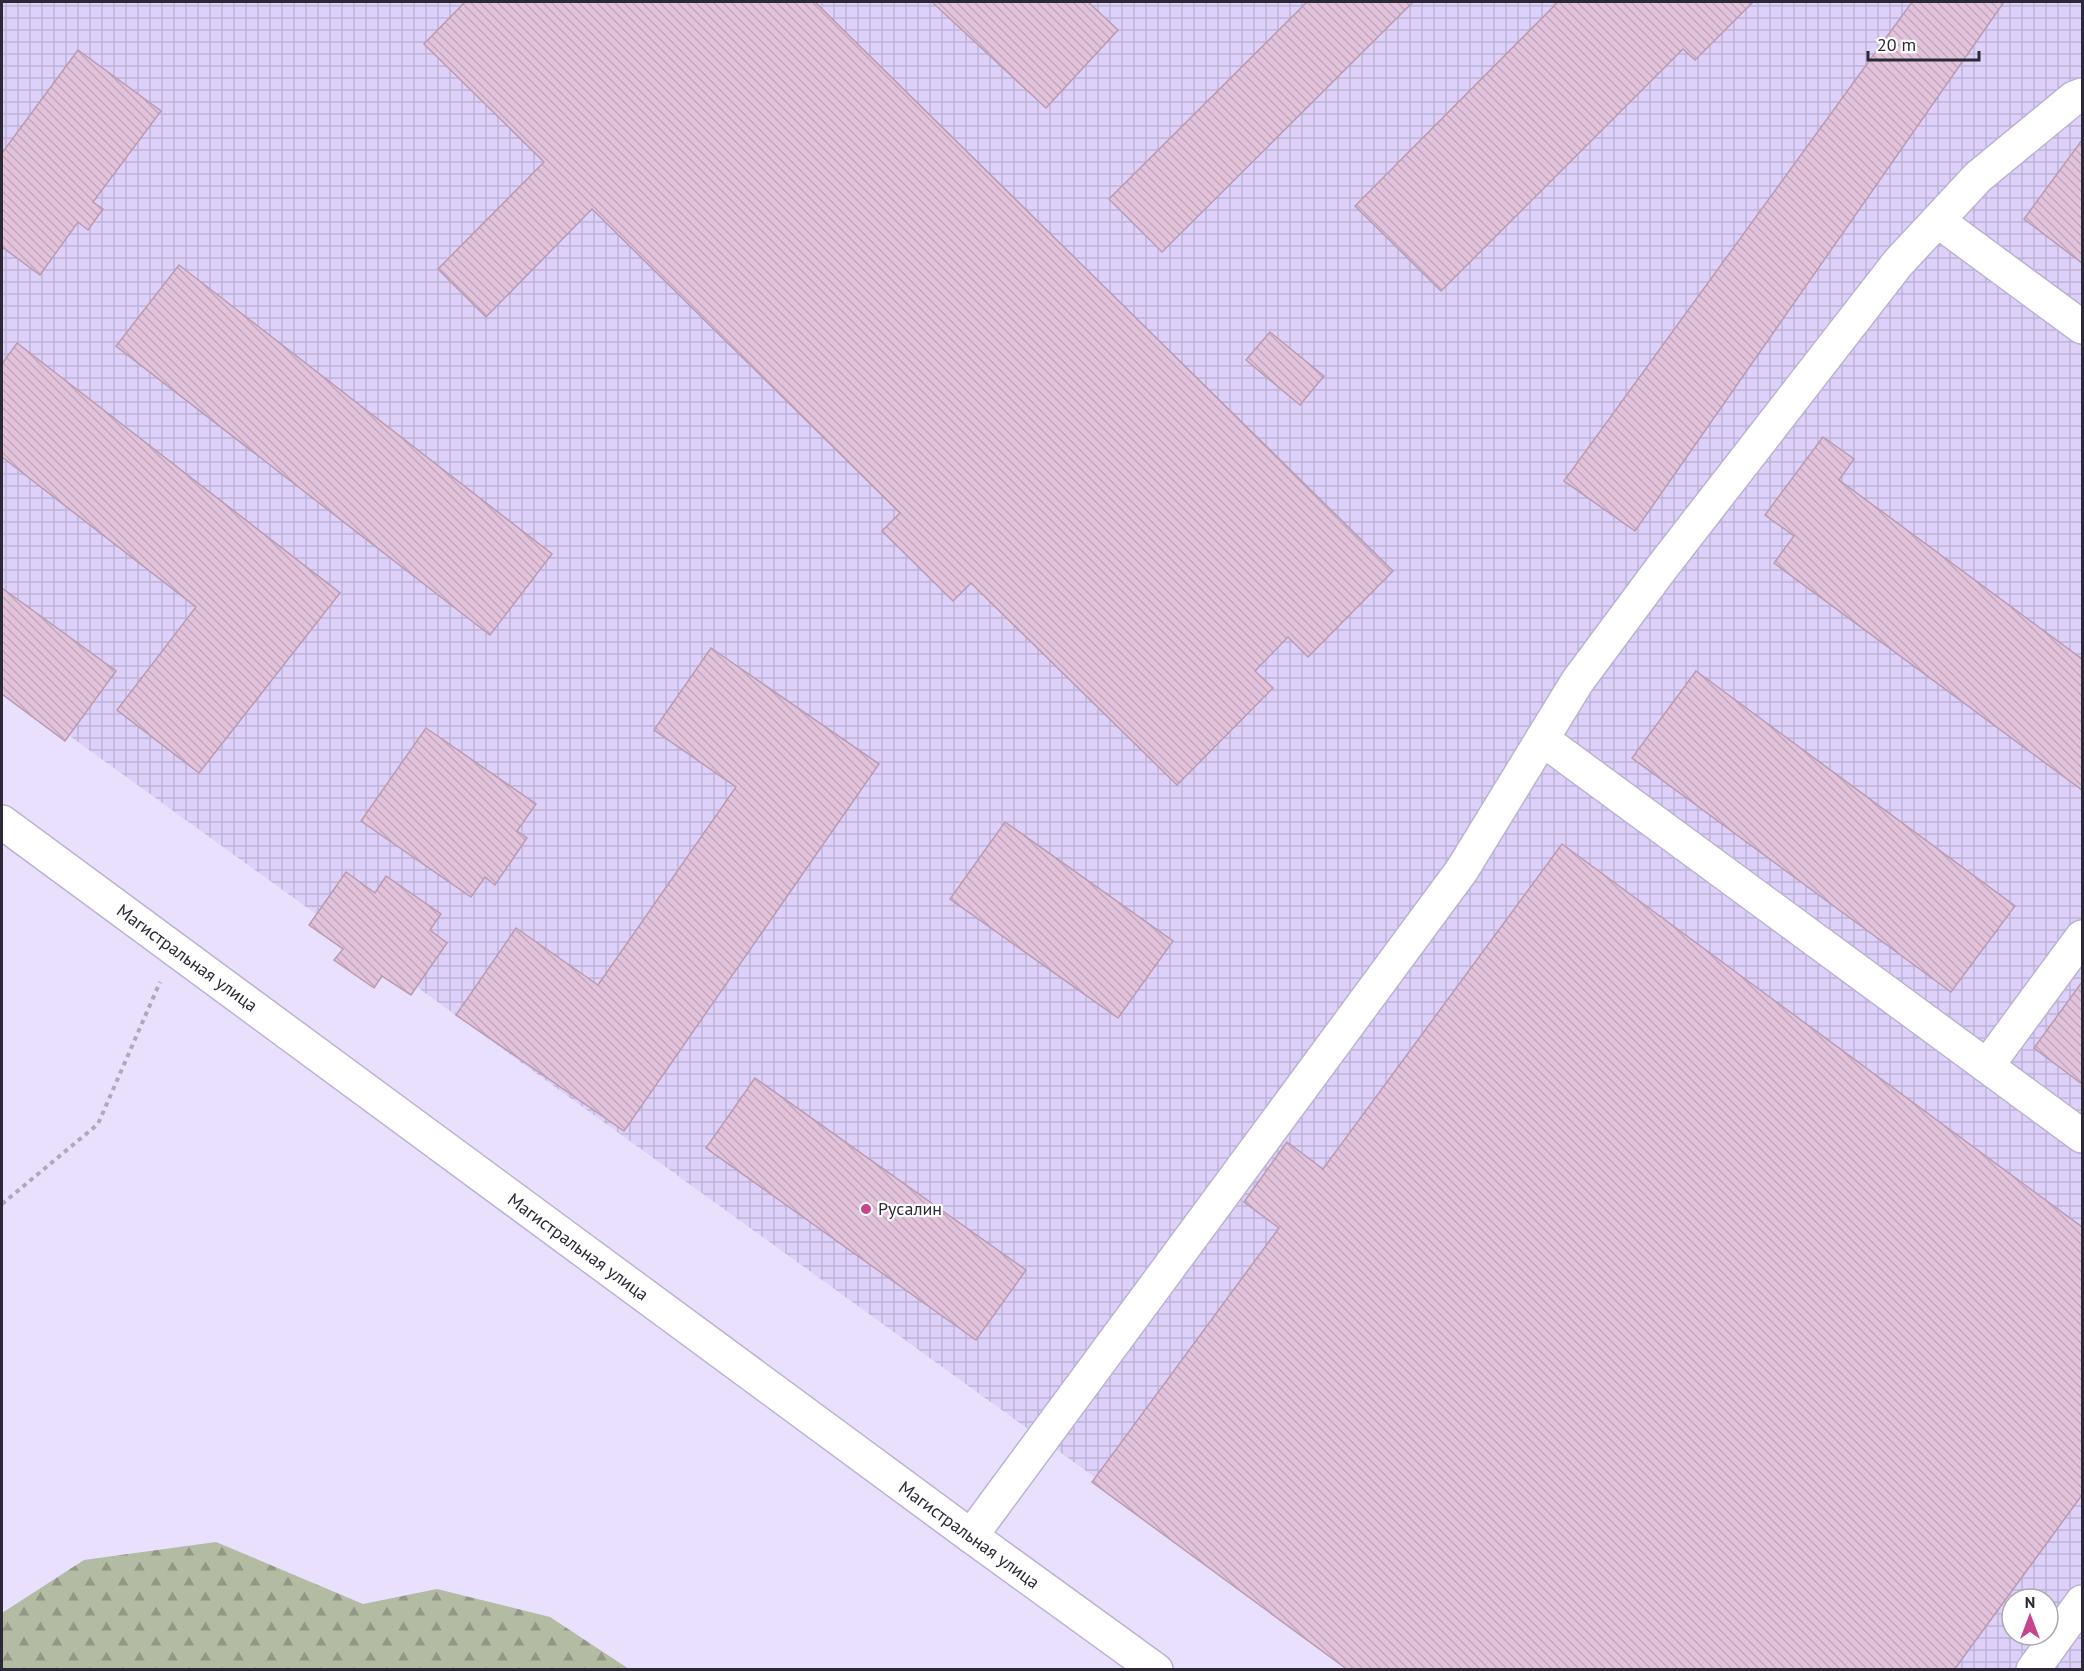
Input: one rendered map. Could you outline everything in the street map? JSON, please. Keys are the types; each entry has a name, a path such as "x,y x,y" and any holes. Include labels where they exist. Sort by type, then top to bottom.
{"main road":[{"path":"970,1536 1462,870 1577,682 1660,570 1898,263 1978,177 2074,98 2082,95"},
{"path":"1938,220 2082,327"},
{"path":"1542,739 2082,1136"},
{"name":"Магистральная улица","path":"2,822 970,1536 1156,1670"},
{"path":"1987,1066 2082,937"},
{"path":"2033,1670 2082,1602"}],"path":[{"path":"2,1204 98,1124 174,949"}],"shaded area":[{"path":"2,2 2082,2 2082,1669 1360,1669 2,687"}],"green space":[{"path":"216,1542 363,1604 437,1589 550,1617 629,1669 2,1669 2,1613 84,1560"}],"building":[{"path":"465,2 815,2 1393,571 1308,657 1288,637 1255,671 1273,688 1177,785 971,583 953,601 882,531 900,513 592,209 486,317 438,269 544,162 424,44"},
{"path":"932,2 1088,2 1118,30 1046,108"},
{"path":"1307,2 1413,2 1162,252 1109,199"},
{"path":"1558,2 1753,2 1695,60 1683,49 1441,291 1355,206"},
{"path":"1912,2 2004,2 1635,531 1564,481"},
{"path":"78,50 161,111 93,202 103,209 88,230 78,222 40,275 2,247 2,153"},
{"path":"2082,140 2082,263 2024,219"},
{"path":"179,265 552,554 490,635 116,346"},
{"path":"1270,332 1324,376 1300,405 1246,360"},
{"path":"17,343 340,593 199,773 117,710 196,607 2,457 2,364"},
{"path":"1823,437 1854,459 1839,480 2082,659 2082,790 1774,563 1794,536 1765,515"},
{"path":"2,588 116,671 65,741 2,694"},
{"path":"711,648 879,764 624,1131 456,1015 516,928 598,985 736,787 654,730"},
{"path":"1696,671 2015,906 1951,992 1632,758"},
{"path":"426,728 536,804 517,831 527,838 495,885 485,877 471,897 361,821"},
{"path":"1005,822 1173,941 1118,1018 950,899"},
{"path":"1562,844 2082,1227 2082,1495 2015,1587 2000,1587 2000,1607 1954,1670 1348,1670 1092,1482 1279,1228 1244,1202 1287,1142 1323,1169"},
{"path":"346,872 375,893 386,876 441,914 430,930 447,943 411,995 382,976 374,988 334,960 343,949 309,925"},
{"path":"2082,982 2082,1084 2034,1048"},
{"name":"Русалин","path":"755,1078 1026,1270 976,1340 706,1148"}],"place":[{"name":"Русалин","path":"866,1209"}]}
